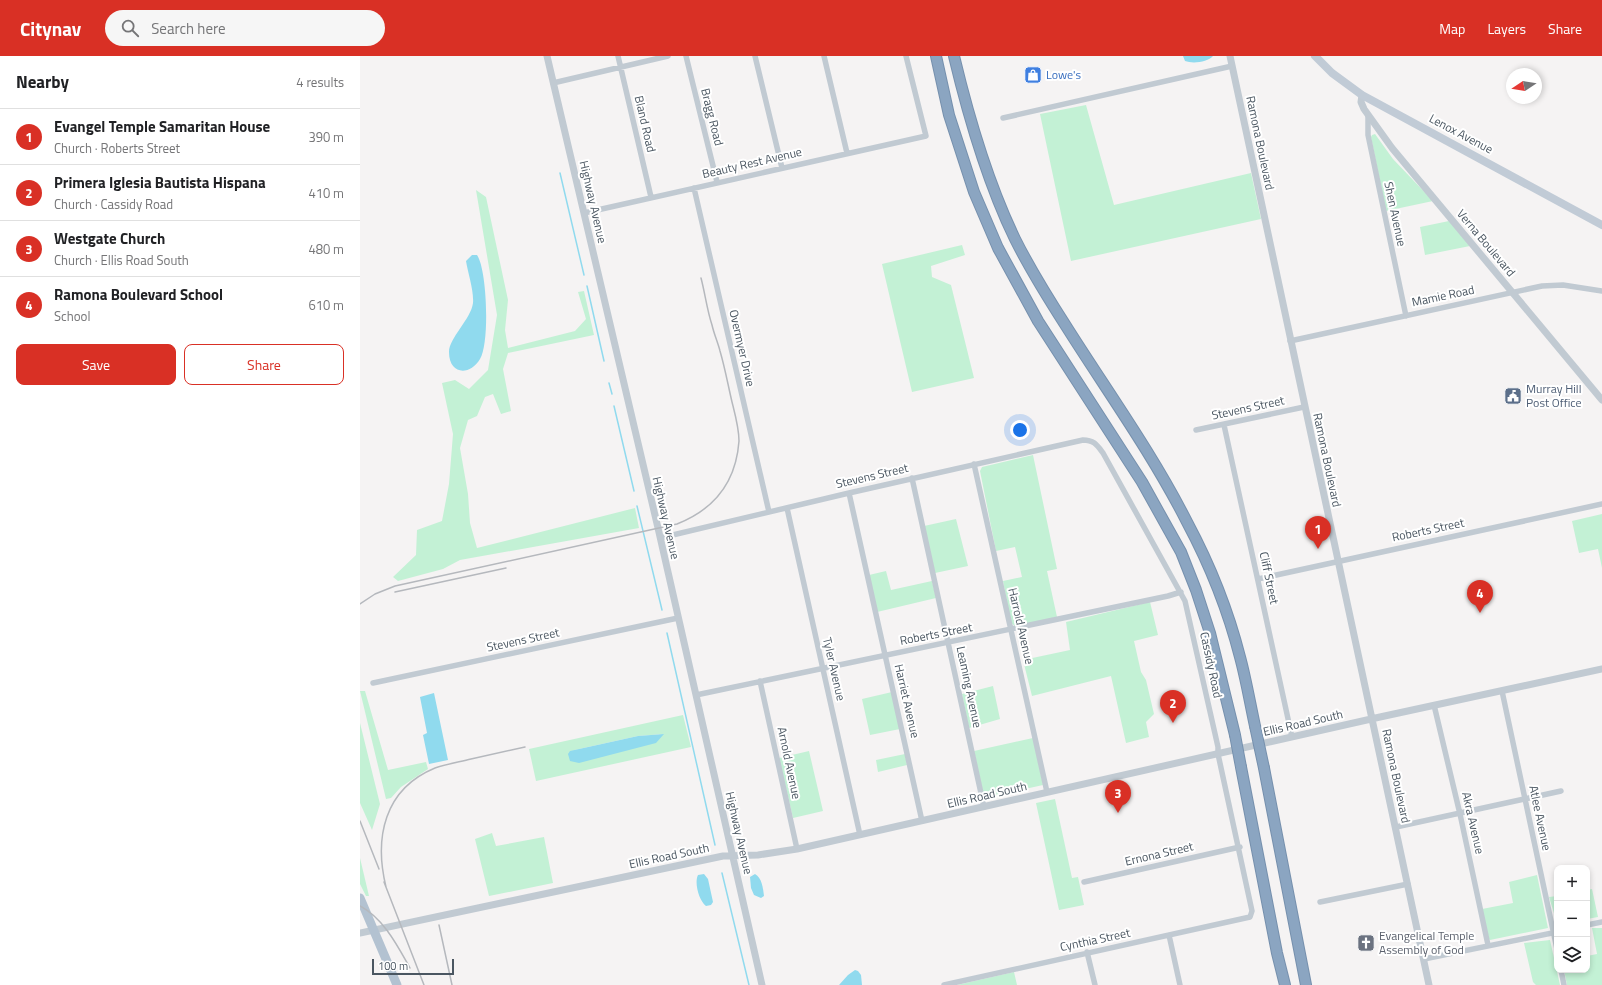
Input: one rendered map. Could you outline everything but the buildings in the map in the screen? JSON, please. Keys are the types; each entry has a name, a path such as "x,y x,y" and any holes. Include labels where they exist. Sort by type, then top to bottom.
{"highway":[{"path":"936,56 949,115 974,192 998,248 1038,321 1142,482 1181,552 1196,590 1210,633 1235,736 1282,985"},
{"path":"954,56 986,170 1016,240 1052,304 1152,460 1187,520 1202,550 1223,601 1240,657 1255,726 1306,985"},
{"path":"957,56 963,92"},
{"path":"1277,953 1286,985"}],"main road":[{"name":"Lenox Avenue","path":"1315,56 1332,73 1362,94 1602,225"},
{"path":"360,898 397,985"}],"street":[{"name":"Highway Avenue","path":"547,56 660,538 762,985"},
{"name":"Bland Road","path":"618,56 651,197"},
{"path":"553,83 668,56"},
{"name":"Bragg Road","path":"686,56 717,182"},
{"path":"755,56 782,168"},
{"path":"824,56 847,153"},
{"name":"Beauty Rest Avenue","path":"584,213 926,136 906,56"},
{"name":"Ramona Boulevard","path":"1230,56 1429,985"},
{"path":"1003,118 1232,66"},
{"name":"Verna Boulevard","path":"1362,94 1362,105 1368,116 1397,154 1602,400"},
{"name":"Shen Avenue","path":"1368,116 1368,135 1406,316"},
{"name":"Overmyer Drive","path":"694,188 769,512"},
{"name":"Mamie Road","path":"1290,341 1542,286 1563,285 1602,291"},
{"name":"Stevens Street","path":"1196,430 1304,407"},
{"name":"Cliff Street","path":"1224,425 1292,737"},
{"name":"Stevens Street","path":"660,538 849,492 1083,440 1091,440"},
{"name":"Cassidy Road","path":"1091,440 1097,444 1103,453 1181,592 1187,608 1218,747 1218,754 1240,847 1252,908 1250,917"},
{"name":"Harrold Avenue","path":"974,464 1047,792"},
{"name":"Leaming Avenue","path":"912,478 984,807"},
{"name":"Harriet Avenue","path":"849,492 922,821"},
{"name":"Roberts Street","path":"1258,578 1602,504"},
{"name":"Tyler Avenue","path":"787,508 860,835"},
{"name":"Roberts Street","path":"696,695 1010,630 1181,592"},
{"name":"Stevens Street","path":"372,683 678,618"},
{"name":"Ellis Road South","path":"360,933 717,857 758,855 797,849 1434,705 1602,670"},
{"name":"Arnold Avenue","path":"760,682 797,849"},
{"name":"Atlee Avenue","path":"1502,691 1554,928"},
{"name":"Akra Avenue","path":"1434,705 1460,814 1488,945"},
{"path":"1396,827 1561,791"},
{"name":"Ernona Street","path":"1084,882 1240,847"},
{"path":"1320,902 1408,884"},
{"name":"Cynthia Street","path":"944,985 1250,917"},
{"path":"1590,924 1602,922"},
{"path":"1424,959 1554,932"},
{"path":"1169,935 1180,985"},
{"path":"1087,952 1095,985"},
{"path":"1562,973 1564,985"}],"green space":[{"path":"1086,105 1114,205 1251,173 1261,219 1071,261 1040,114"},
{"path":"1375,134 1393,159 1433,201 1386,211 1371,137"},
{"path":"476,190 486,197 508,300 505,330 508,348 575,331 586,319 578,292 584,291 594,335 508,353 503,369 511,411 501,414 493,394 485,397 477,416 468,420 460,448 468,494 470,523 477,548 635,508 639,528 460,560 443,569 398,581 393,577 416,555 417,530 442,521 449,484 453,434 442,383 455,380 469,389 488,370 497,315"},
{"path":"1449,221 1470,246 1425,255 1420,227"},
{"path":"962,245 965,255 931,266 932,277 951,285 974,378 912,392 882,264"},
{"path":"1033,455 1057,569 1047,571 1057,617 1016,627 1011,623 1003,581 1022,577 1015,547 996,551 980,471 982,467"},
{"path":"1602,514 1602,568 1598,549 1579,553 1572,521"},
{"path":"956,519 968,566 935,573 924,526"},
{"path":"886,571 891,590 932,581 936,598 877,612 869,575"},
{"path":"1150,602 1158,635 1134,641 1141,672 1146,680 1154,714 1146,722 1149,737 1126,743 1111,676 1032,696 1023,660 1070,650 1066,622"},
{"path":"993,686 1000,719 969,728 962,694"},
{"path":"360,691 365,691 388,770 426,762 428,769 401,787 391,798 386,799"},
{"path":"892,692 900,729 870,735 862,699"},
{"path":"683,715 691,747 536,781 529,749","holes":["664,734 570,751 638,736"]},
{"path":"360,723 380,804 372,830 360,803"},
{"path":"1033,738 1043,785 984,798 974,751"},
{"path":"809,751 823,811 793,818 779,758"},
{"path":"905,754 907,765 878,772 876,760"},
{"path":"1055,799 1072,878 1078,877 1084,905 1059,910 1036,803"},
{"path":"492,833 496,846 544,837 553,883 489,896 475,839"},
{"path":"360,858 369,896 366,896 360,884"},
{"path":"1537,875 1548,928 1490,940 1482,909 1513,903 1509,882"},
{"path":"1590,889 1592,889 1598,917 1590,918 1590,901"},
{"path":"1554,896 1554,913 1549,897"},
{"path":"1592,928 1602,928 1602,985 1567,985 1565,973 1590,973 1590,955 1597,954"},
{"path":"1550,940 1554,958 1554,973 1557,973 1560,985 1536,985 1533,982 1524,943"},
{"path":"1014,972 1017,985 957,985"}],"water":[{"path":"1183,56 1213,56 1204,61 1192,62 1185,61"},
{"path":"472,255 477,255 483,275 486,306 485,338 483,351 476,365 466,370 461,370 456,369 452,365 449,352 452,341 468,315 473,303 472,288 466,261"},
{"path":"434,693 448,760 429,764 423,735 427,733 420,697"},
{"path":"664,734 656,743 579,763 570,761 568,754 570,751 638,736"},
{"path":"704,874 708,879 713,902 711,905 706,906 703,904 699,896 697,887 698,875"},
{"path":"755,874 761,881 763,887 764,896 761,898 754,895 751,888 750,877"},
{"path":"855,970 861,975 862,985 839,985 848,975"}],"waterway":[{"path":"560,173 584,275"},
{"path":"587,286 604,361"},
{"path":"609,383 612,394"},
{"path":"614,406 634,491"},
{"path":"637,506 662,610"},
{"path":"667,633 715,845"},
{"path":"722,873 749,985"}],"railway":[{"path":"360,604 375,594 395,586 677,524 690,518 713,502 728,481 733,469 737,456 739,436 737,421 719,348 710,319 701,278"},
{"path":"395,592 506,568"},
{"path":"386,887 381,851 383,833 387,817 394,802 404,789 418,777 435,768 525,747"},
{"path":"360,821 379,869"},
{"path":"384,882 424,985"},
{"path":"360,906 369,911 383,925 410,968"},
{"path":"439,925 452,985"}],"place":[{"name":"Lowe's","path":"1033,75"},
{"name":"Murray Hill Post Office","path":"1513,396"},
{"name":"Evangel Temple Samaritan House","path":"1318,549"},
{"name":"Ramona Boulevard School","path":"1480,613"},
{"name":"Primera Iglesia Bautista Hispana","path":"1173,723"},
{"name":"Westgate Church","path":"1118,813"},
{"name":"Evangelical Temple Assembly of God","path":"1366,943"}]}
